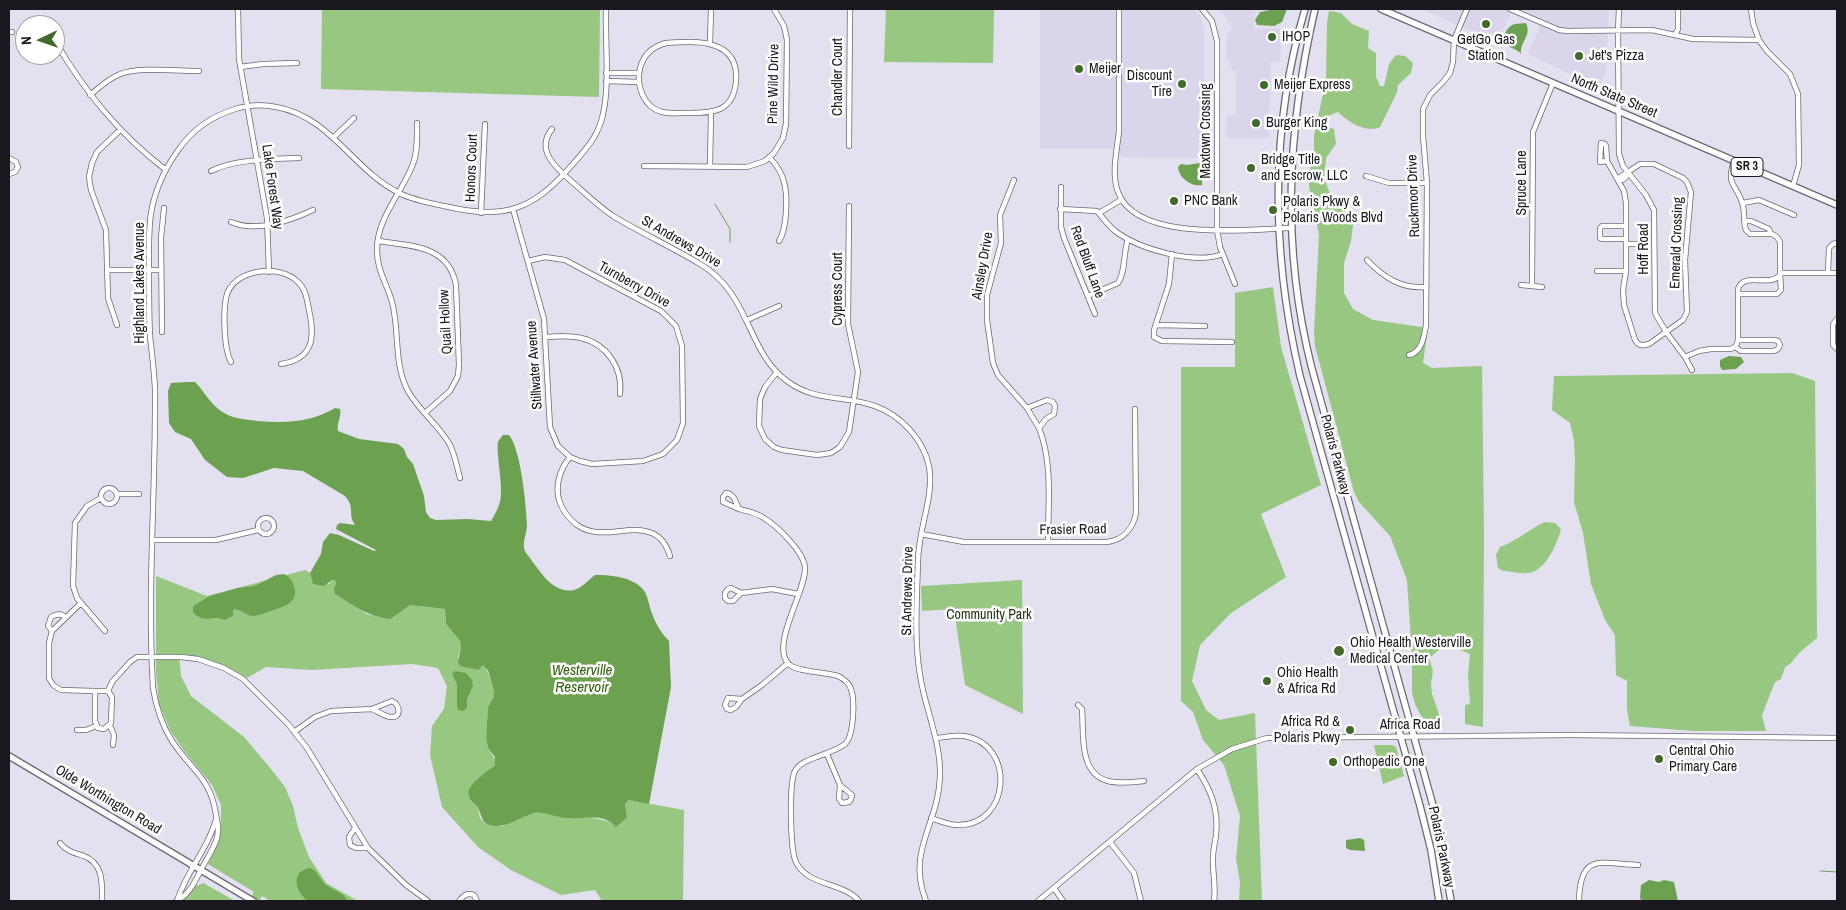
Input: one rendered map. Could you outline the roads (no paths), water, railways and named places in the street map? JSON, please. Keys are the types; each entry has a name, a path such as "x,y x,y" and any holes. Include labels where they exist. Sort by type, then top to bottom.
{"main road":[{"name":"Polaris Parkway","path":"1304,9 1290,66 1280,135 1278,228 1287,312 1300,376 1401,736 1430,850 1439,901"},
{"name":"Polaris Parkway","path":"1315,9 1304,58 1294,125 1291,168 1291,228 1296,286 1307,348 1414,736 1442,846 1451,901"},
{"name":"North State Street","path":"1381,9 1837,205"},
{"name":"Olde Worthington Road","path":"9,756 253,901"}],"street":[{"name":"Lake Forest Way","path":"238,9 240,67 268,225 269,272"},
{"name":"Highland Lakes Avenue","path":"176,901 188,891 201,870 217,838 218,828 210,790 172,740 161,719 153,688 152,540 155,388 150,336 149,270 152,212 158,187 166,170 180,147 200,127 226,112 248,106 269,106 300,113 318,124 379,180 399,193 423,202 481,212 513,209 543,194 563,175 597,133 604,113 606,9"},
{"path":"710,43 712,9"},
{"name":"Pine Wild Drive","path":"770,157 781,143 786,124 786,33 782,20 774,9"},
{"name":"Chandler Court","path":"849,146 850,9"},
{"path":"1118,9 1119,131 1115,178 1121,200 1136,214 1158,223 1193,230 1291,228"},
{"name":"Maxtown Crossing","path":"1202,9 1212,21 1217,41 1217,230 1234,284"},
{"name":"Ruckmoor Drive","path":"1409,355 1417,352 1425,334 1426,183 1423,109 1430,95 1450,73 1453,62 1454,40 1467,9"},
{"path":"1510,9 1568,32 1652,30 1693,39 1759,40"},
{"name":"Hoff Road","path":"1619,9 1620,154 1623,166 1646,195 1654,210 1655,313 1692,370"},
{"path":"1675,35 1678,29 1678,9"},
{"path":"1751,9 1753,23 1759,40 1767,52 1791,76 1798,94 1799,165 1793,186"},
{"path":"672,43 710,43 721,48 732,58 736,70 736,82 733,96 719,110 711,113 667,112 657,110 644,98 639,82 639,73 646,55 657,46 672,43"},
{"path":"65,56 90,95 120,130 146,155 166,170"},
{"path":"240,67 297,63"},
{"path":"90,95 113,78 125,72 137,70 199,70"},
{"path":"606,73 639,73"},
{"path":"606,81 639,82"},
{"name":"Spruce Lane","path":"1532,286 1533,132 1553,83"},
{"path":"710,166 711,113"},
{"path":"334,137 354,118"},
{"path":"417,122 414,159 385,219 378,240 378,266 395,313 398,362 402,376 412,397 450,446 460,478"},
{"name":"Honors Court","path":"481,212 485,124"},
{"name":"St Andrews Drive","path":"552,129 546,136 545,148 551,161 563,175 612,216 716,274 735,297 765,357 777,372 793,385 810,392 872,404 894,416 910,429 921,447 927,460 931,483 918,561 918,663 921,684 937,738 940,778 937,800 923,839 919,866 926,901"},
{"path":"117,325 108,298 106,230 91,190 90,173 97,152 120,130"},
{"path":"644,166 747,166 758,164 770,157 780,172 785,188 784,228 779,241"},
{"path":"9,158 16,162 18,167 15,172 9,174"},
{"path":"211,171 227,165 299,158"},
{"path":"1607,161 1624,191 1626,203 1624,304 1638,344 1642,346 1649,344 1666,332"},
{"path":"1734,161 1730,179 1742,203 1746,230 1750,234 1771,234 1777,237 1780,242 1781,290 1778,294 1738,294"},
{"name":"Emerald Crossing","path":"1628,172 1640,164 1654,164 1683,178 1690,186 1686,260 1687,312 1683,320 1666,332"},
{"path":"1618,180 1622,181 1627,177 1628,172"},
{"path":"1366,176 1389,183 1426,183"},
{"name":"Ainsley Drive","path":"1014,180 1000,215 1000,243 989,286 986,312 995,369 1006,386 1027,408 1039,428 1046,449 1048,463 1048,542"},
{"name":"Red Bluff Lane","path":"1061,187 1061,227 1095,314"},
{"path":"1099,213 1121,200"},
{"path":"1742,203 1758,200 1794,215"},
{"name":"Cypress Court","path":"777,372 763,390 760,399 758,420 759,429 763,437 777,448 816,455 826,455 836,450 844,443 849,432 858,372 848,324 849,206"},
{"path":"162,332 160,270 161,226 164,208"},
{"name":"Stillwater Avenue","path":"513,209 543,314 546,337 550,427 558,446 570,457"},
{"path":"1060,209 1093,210 1099,213 1110,226 1128,239 1172,254 1201,258 1223,254"},
{"path":"231,222 243,225 268,225 289,220 313,210"},
{"path":"1744,221 1751,221 1770,229 1771,234"},
{"path":"1626,226 1602,226 1600,228 1600,238 1602,240 1643,244"},
{"path":"1088,296 1118,283 1122,274 1124,253 1128,239"},
{"name":"Quail Hollow","path":"378,240 433,252 446,262 453,274 456,285 458,372 450,392 425,413"},
{"path":"1828,273 1829,248 1837,243"},
{"path":"1172,254 1169,284 1154,337 1162,341 1232,342"},
{"name":"Turnberry Drive","path":"528,261 552,257 573,264 661,311 674,323 682,339 683,423 679,436 673,445 660,456 643,461 592,464 570,457"},
{"path":"1367,260 1378,270 1400,284 1411,288 1426,287"},
{"path":"107,270 160,270"},
{"path":"1597,271 1626,271"},
{"path":"232,362 226,346 225,301 227,292 233,282 241,277 250,273 269,272 288,275 301,285 306,295 313,327 313,337 307,351 298,359 281,364"},
{"path":"1780,274 1837,273"},
{"path":"1685,357 1699,351 1731,349 1735,347 1738,340 1738,286 1742,282 1772,280 1778,278 1780,274"},
{"path":"1522,286 1542,287"},
{"path":"747,320 779,306"},
{"path":"1837,319 1833,324 1833,345 1837,349"},
{"path":"1156,325 1205,326"},
{"path":"546,337 582,338 603,348 612,358 616,367 620,383 620,394"},
{"path":"1735,347 1741,351 1774,350 1778,349 1780,345 1778,341 1774,340 1738,340"},
{"path":"1027,408 1037,405 1044,400 1051,401 1055,405 1054,414 1046,419 1039,428"},
{"name":"Frasier Road","path":"921,534 964,542 1112,541 1122,536 1135,519 1135,409"},
{"path":"570,457 562,470 558,488 561,505 569,518 581,527 594,532 640,531 651,533 663,542 670,556"},
{"path":"108,488 113,489 116,494 115,501 111,504 106,504 101,498 102,492 108,488"},
{"path":"116,494 139,494"},
{"path":"101,498 87,506 75,523 74,591 81,603 104,631"},
{"path":"739,508 765,519 797,550 802,559 804,575 783,642 784,654 788,663 793,667 838,676 845,679 850,688 852,697 850,737 842,746 802,764 794,772 792,790 793,851 797,863 807,875 815,880 845,890 859,901"},
{"path":"152,540 216,540 258,530"},
{"path":"741,593 772,589 798,594"},
{"path":"81,603 52,631 49,643 49,673 53,685 64,691 108,691"},
{"path":"52,631 48,626 51,617 56,614 65,617"},
{"path":"108,691 112,682 137,657 198,659 218,665 235,674 250,684 294,732 321,769 368,848 406,885 428,901"},
{"path":"742,699 788,663"},
{"path":"95,691 96,726"},
{"path":"108,691 112,697 110,726 114,735 113,745"},
{"path":"294,732 315,717 331,711 372,709 392,701 399,708 398,713 392,717 372,709"},
{"path":"1078,705 1082,709 1086,758 1093,772 1109,781 1144,781"},
{"path":"77,730 86,730 96,726 104,729 110,726"},
{"name":"Africa Road","path":"1038,901 1197,769 1232,749 1267,738 1571,735 1837,738"},
{"path":"931,818 948,824 958,825 974,822 993,806 999,795 1001,784 998,762 990,750 981,742 962,736 937,738"},
{"path":"827,754 840,785"},
{"path":"1197,769 1212,794 1215,808 1217,824 1213,861 1214,901"},
{"name":"Highland Lakes Avenue","path":"176,901 205,848 217,817"},
{"path":"355,828 349,837 350,844 356,848 368,848"},
{"path":"1110,842 1134,873 1141,901"},
{"path":"60,843 68,851 91,860 98,868 102,883 102,901"},
{"path":"1579,901 1581,880 1591,866 1606,862 1638,865"},
{"path":"1054,888 1063,901"},
{"path":"459,901 464,895 470,894 474,895 477,901"}],"water":[{"path":"1287,9 1282,22 1274,26 1257,25 1255,20 1260,12"},
{"path":"1526,23 1528,32 1521,49 1521,54 1505,43 1507,30 1515,24"},
{"path":"1200,163 1206,166 1202,176 1202,185 1194,185 1186,181 1178,167 1181,164"},
{"path":"1729,356 1741,357 1744,362 1736,369 1722,370 1720,360"},
{"name":"Westerville Reservoir","path":"195,382 221,411 230,416 243,419 267,422 297,421 316,417 335,408 340,409 338,431 359,439 398,444 404,449 407,457 413,464 424,496 426,512 430,518 436,520 468,519 491,521 501,497 498,442 503,435 509,435 517,452 524,491 527,525 524,548 540,572 555,586 567,590 580,588 595,575 616,576 635,583 645,592 656,623 669,641 671,687 649,804 629,800 625,804 627,817 616,827 611,822 600,818 565,818 539,813 530,814 499,826 487,824 470,798 469,792 470,787 495,765 495,757 488,748 486,738 488,707 494,696 488,670 483,665 478,670 460,666 458,662 461,647 460,641 446,624 445,609 410,605 390,619 382,618 361,610 335,594 335,580 324,586 313,584 310,573 321,554 323,542 330,533 339,535 374,551 376,550 336,529 340,523 355,525 348,500 345,496 303,471 274,468 243,478 227,477 205,460 191,439 175,432 169,423 168,391 171,383"},
{"path":"284,574 292,580 295,596 293,600 282,607 254,616 236,609 233,610 233,616 224,620 220,618 201,618 193,612 193,606 210,596 238,588 255,586 276,575"},
{"path":"455,671 466,673 472,680 473,686 467,699 467,708 463,711 458,710 457,707 457,684 452,674"},
{"path":"1360,838 1364,840 1365,851 1346,848 1346,840"},
{"path":"310,868 317,873 324,883 343,895 348,901 308,901 300,892 297,877 299,873"},
{"path":"1649,880 1674,882 1678,901 1642,901 1640,898 1641,885"}],"waterway":[{"path":"715,204 730,229 730,242"},
{"path":"1820,871 1837,872"}],"place":[{"name":"GetGo Gas Station","path":"1486,24"},
{"name":"IHOP","path":"1272,37"},
{"name":"Jet's Pizza","path":"1579,56"},
{"name":"Meijer","path":"1079,69"},
{"name":"Discount Tire","path":"1182,84"},
{"name":"Meijer Express","path":"1264,85"},
{"name":"Burger King","path":"1256,123"},
{"name":"Bridge Title and Escrow, LLC","path":"1251,168"},
{"name":"PNC Bank","path":"1174,201"},
{"name":"Polaris Pkwy & Polaris Woods Blvd","path":"1273,210"},
{"name":"Ohio Health Westerville Medical Center","path":"1339,651"},
{"name":"Ohio Health & Africa Rd","path":"1267,681"},
{"name":"Africa Rd & Polaris Pkwy","path":"1350,730"},
{"name":"Central Ohio Primary Care","path":"1659,759"},
{"name":"Orthopedic One","path":"1333,762"}],"park label":[{"name":"Community Park","path":"989,615"}]}
